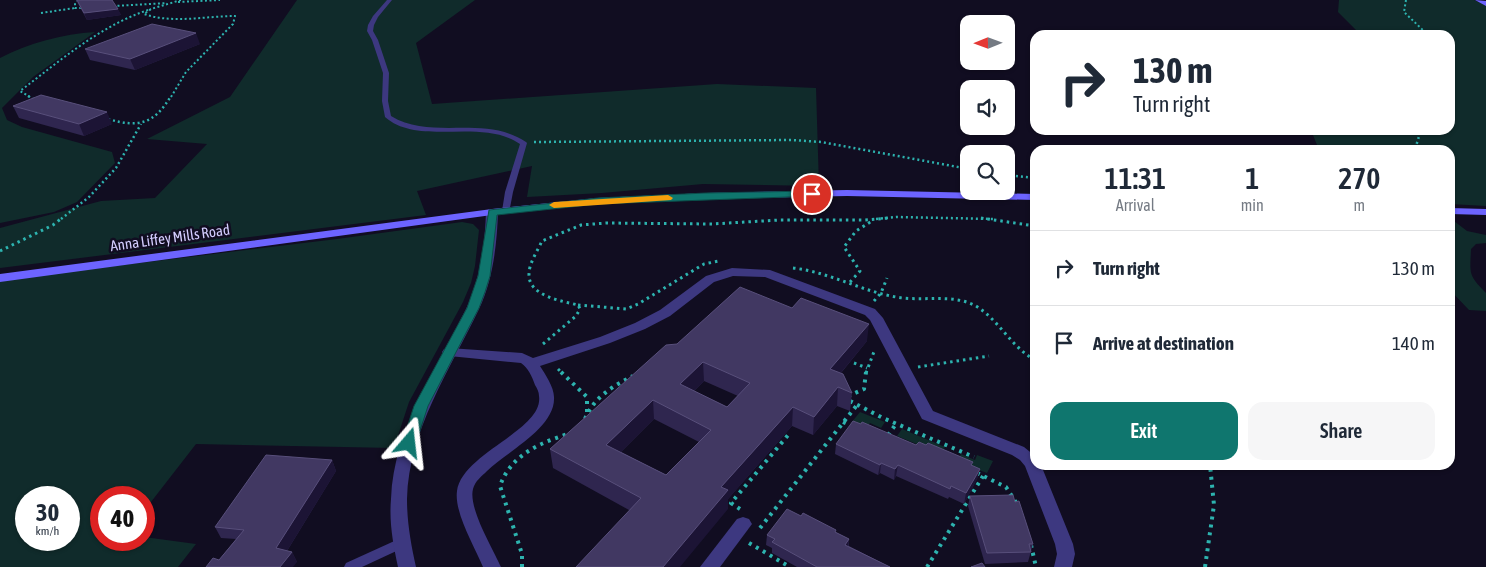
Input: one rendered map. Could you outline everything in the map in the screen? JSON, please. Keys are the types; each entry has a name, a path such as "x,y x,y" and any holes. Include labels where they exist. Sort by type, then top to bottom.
{"main road":[{"path":"1479,0 1486,4"},
{"name":"Anna Liffey Mills Road","path":"0,278 499,211 598,201 706,196 847,193 1030,197"},
{"path":"1455,211 1486,212"}],"street":[{"path":"407,567 401,544 400,504 406,456 421,406 473,308 484,276 499,211"},
{"path":"531,364 605,340 640,326 665,313 703,283 717,276 742,271 758,272 787,280 870,312 876,318 927,415 1018,451 1030,461"},
{"path":"449,352 514,356 526,360 531,364 547,389 547,408 539,419 474,474 465,490 464,496 467,506 492,567"},
{"path":"1035,470 1064,544 1066,554 1063,567"},
{"path":"709,567 748,527"}],"lane":[{"path":"390,0 376,16 370,31 386,73 385,101 388,117 402,125 509,134 524,143 508,192 499,211"},
{"path":"350,567 401,544"}],"path":[{"path":"75,8 74,3 78,0"},
{"path":"43,102 34,100 20,91 84,43 113,24 129,16 181,0"},
{"path":"109,7 220,0"},
{"path":"1406,0 1404,12 1423,30"},
{"path":"41,13 75,8 91,8"},
{"path":"0,251 53,225 89,196 116,168 142,124 164,108 186,72 233,24 235,16 149,18 144,14 151,9"},
{"path":"107,119 126,124 142,124"},
{"path":"524,143 564,140 792,140 821,142 960,167"},
{"path":"1015,176 1030,177"},
{"path":"587,413 587,397 538,348 576,316 580,309 578,305 541,293 534,288 530,280 530,269 542,241 546,238 581,225 607,223 712,224 780,220 876,220 896,217 965,217 988,218 1030,225"},
{"path":"850,282 860,270 857,263 845,251 844,247 856,231 876,220"},
{"path":"874,344 874,354 867,368 864,389 845,397 850,402 896,424 974,457"},
{"path":"903,369 989,356"},
{"path":"854,363 867,368"},
{"path":"583,425 587,413 598,398 612,387 641,372"},
{"path":"748,527 857,405"},
{"path":"843,422 861,430"},
{"path":"888,436 896,424"},
{"path":"522,567 522,554 500,482 512,467 533,448 580,429"},
{"path":"881,432 897,439"},
{"path":"789,434 731,503 740,509 748,527 748,544 790,567"},
{"path":"1205,567 1214,505 1210,470"},
{"path":"975,472 1012,490 1018,507"},
{"path":"927,567 983,476"},
{"path":"1029,540 1035,556 1036,567"}],"green space":[{"path":"297,0 475,0 416,43 432,104 717,84 816,88 819,186 703,184 602,193 527,197 532,166 417,191 426,215 0,268 0,228 101,201 155,198 207,144 147,139 230,97"},
{"path":"1339,0 1474,0 1486,5 1486,206 1455,204 1455,145 1317,145 1313,135 1455,135 1455,30 1356,30 1338,12"},
{"path":"95,32 33,77 2,108 7,120 22,127 112,152 115,163 77,202 54,212 0,223 0,58 46,40"},
{"path":"462,222 473,224 479,230 471,283 463,302 409,402 394,448 196,444 155,497 155,486 90,486 90,551 155,551 155,538 196,544 178,567 0,567 0,280"},
{"path":"1455,222 1467,231 1486,235 1486,243 1476,244 1471,249 1470,264 1473,278 1486,293 1486,311 1469,310 1455,295"},
{"path":"860,412 885,422 881,428 870,423 865,429 851,423"},
{"path":"902,429 945,447 941,454 897,436"},
{"path":"961,454 975,460 977,455 993,461 987,473 957,462"}],"building":[{"path":"77,0 112,0 118,9 84,13"},
{"path":"152,24 196,33 130,59 85,49"},
{"path":"41,95 107,112 79,124 13,106"},
{"path":"740,287 792,308 801,298 869,324 830,369 843,374 852,393 838,387 814,417 793,407 721,487 728,490 663,567 576,567 641,498 550,449 666,345 677,344","holes":["703,362 750,383 727,407 680,384","653,400 711,430 666,475 606,445"]},
{"path":"853,421 861,424 862,422 916,445 919,442 926,445 928,443 973,462 971,465 980,469 966,493 951,486 950,489 898,465 895,469 881,463 880,465 836,444"},
{"path":"266,455 332,460 276,548 292,552 280,567 206,567 213,558 219,560 244,530 215,527"},
{"path":"1013,495 1015,502 1019,501 1033,544 1029,544 1031,552 987,553 970,496"},
{"path":"787,509 801,516 803,513 836,530 835,532 849,539 845,545 890,567 817,567 772,542 775,539 767,535"},
{"path":"982,563 985,567 971,567"}],"slow traffic":[{"path":"554,205 668,198"}],"route":[{"path":"409,443 421,406 473,308 479,292 487,259 492,212 598,201 812,194"}]}
